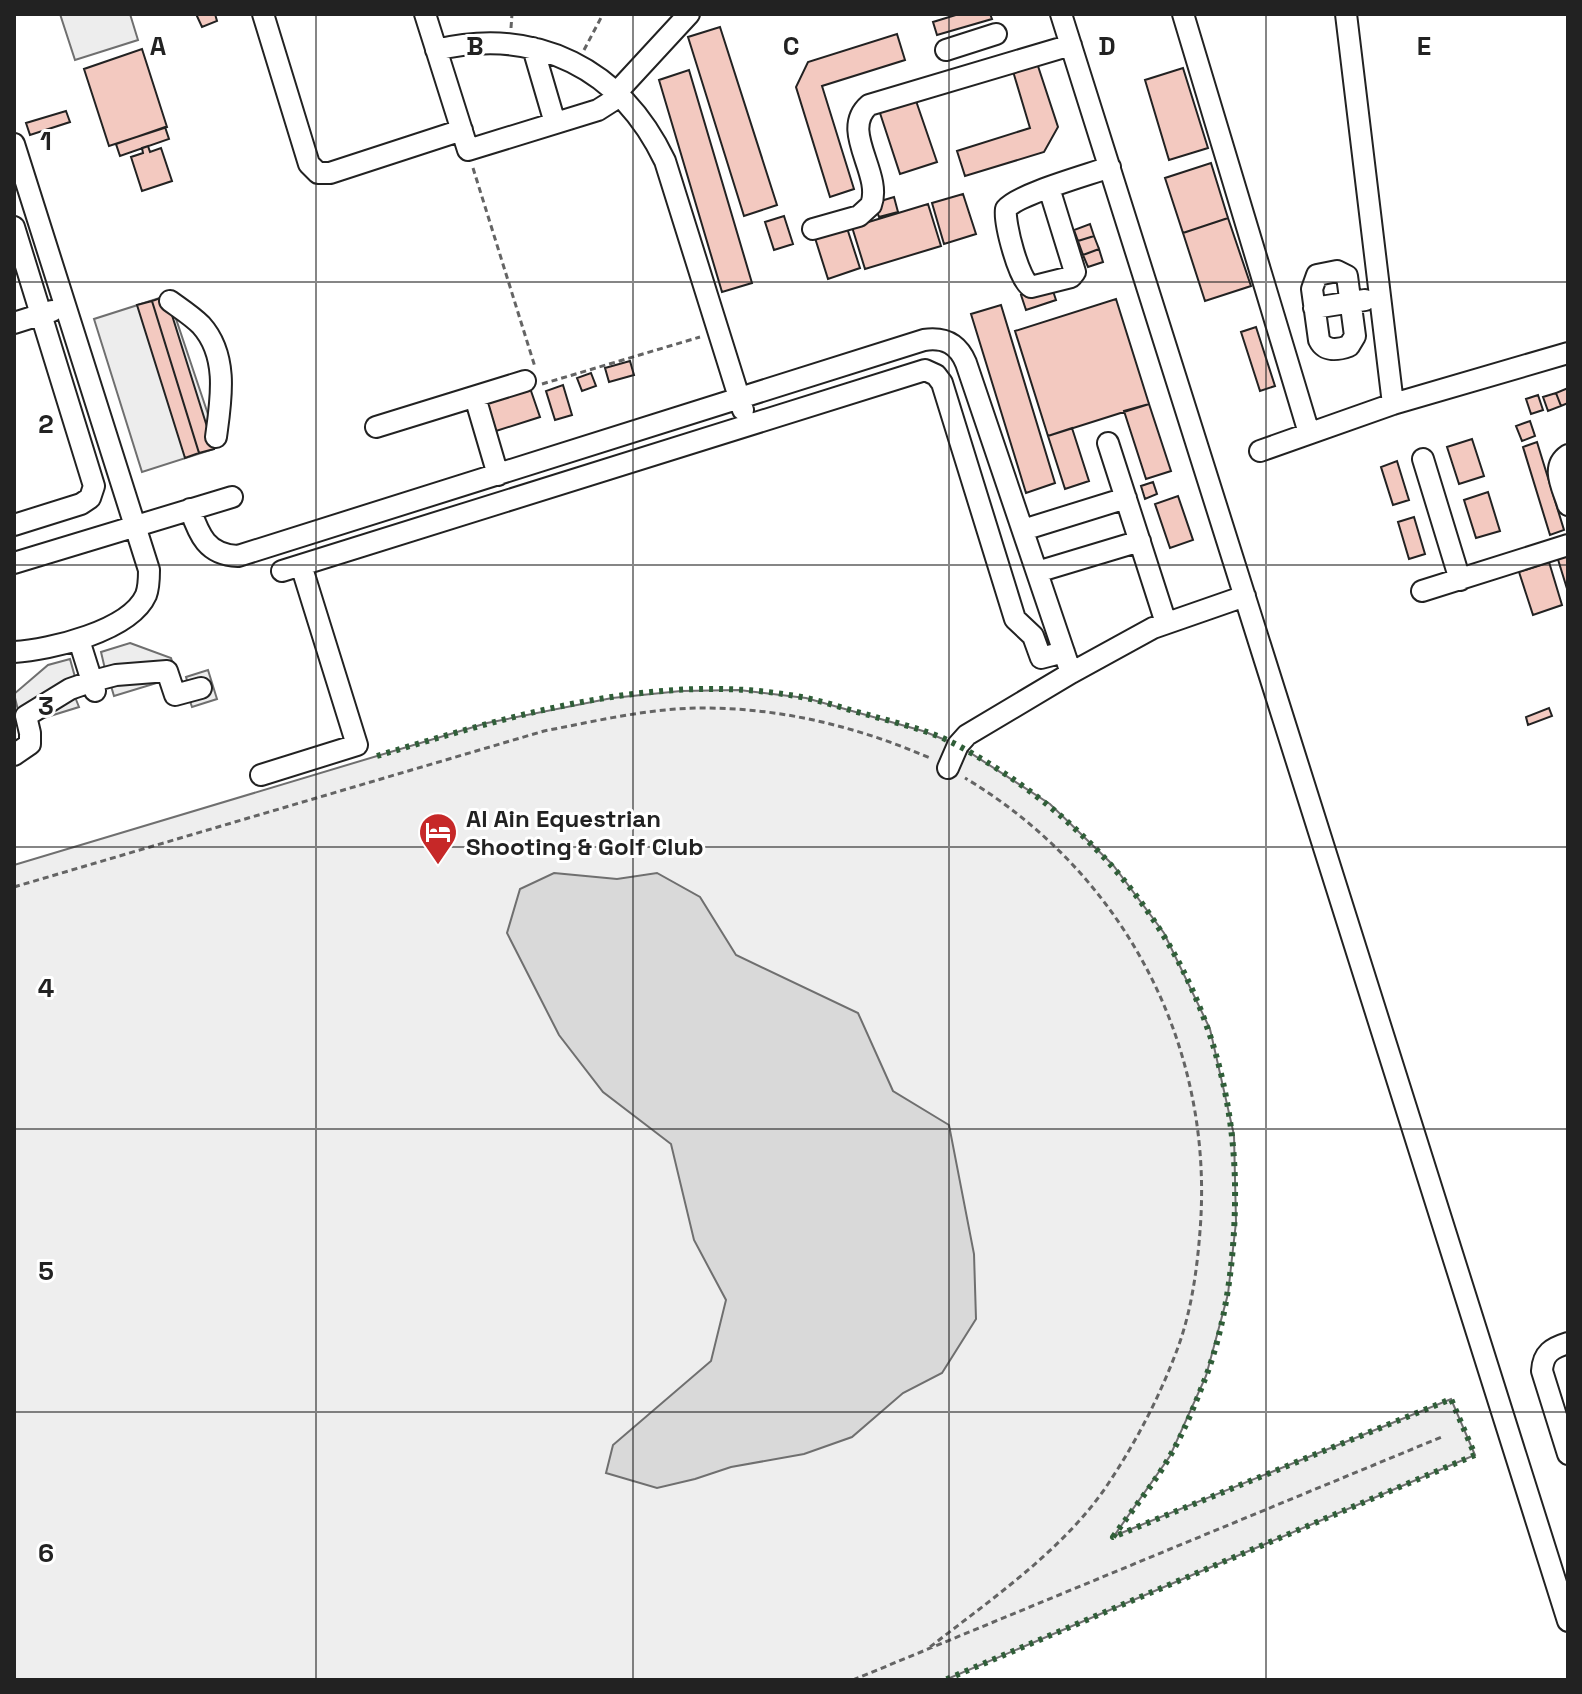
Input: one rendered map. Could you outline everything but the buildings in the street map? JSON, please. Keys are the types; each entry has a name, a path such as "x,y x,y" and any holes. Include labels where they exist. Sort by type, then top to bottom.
{"street":[{"path":"263,14 309,164 318,173 330,173 465,140 555,123 598,110 618,94 683,21 660,14"},
{"path":"425,14 465,140"},
{"path":"1061,14 1568,1621"},
{"path":"1183,14 1309,433"},
{"path":"1346,14 1393,404"},
{"path":"946,50 996,34"},
{"path":"975,41 984,71"},
{"path":"436,50 491,42 533,48 577,64 618,94 643,121 665,161 748,425"},
{"path":"813,229 859,216 871,205 873,186 858,130 859,119 869,105 1071,45"},
{"path":"533,48 555,123"},
{"path":"14,144 149,570 146,594 141,603 121,619 79,640 45,649 14,652"},
{"path":"1049,188 1075,272 1071,277 1031,287 1023,280 1005,214 1013,201 1049,188 1110,167"},
{"path":"14,227 92,480 93,493 81,504 14,525"},
{"path":"1321,273 1345,273 1351,302 1355,336 1352,344 1331,349 1321,344 1312,283 1321,273"},
{"path":"1314,308 1381,298"},
{"path":"170,301 198,322 212,342 222,385 216,437"},
{"path":"14,323 65,307"},
{"path":"190,509 204,542 219,553 238,556 924,340 945,340 955,345 966,363 1071,673"},
{"path":"1260,451 1393,404 1568,353"},
{"path":"261,775 357,745 291,568 919,371 936,375 942,383 1015,619 1033,636 1041,658 1064,652"},
{"path":"376,427 525,381"},
{"path":"475,397 498,475"},
{"path":"1108,443 1166,623"},
{"path":"1568,455 1560,461 1558,472 1568,505"},
{"path":"1423,459 1460,580"},
{"path":"14,563 232,497"},
{"path":"1023,530 1126,498"},
{"path":"1037,572 1140,541"},
{"path":"1422,591 1568,545"},
{"path":"948,768 958,745 967,735 1071,673 1166,623 1245,596"},
{"path":"79,640 93,682"},
{"path":"14,755 30,744 26,716 70,689 116,675 167,671 175,695 201,688"},
{"path":"1568,1343 1549,1351 1542,1363 1542,1371 1568,1454"}],"path":[{"path":"577,64 603,14"},
{"path":"465,140 541,384 719,331"},
{"path":"14,887 544,731 623,716 701,708 780,712 856,729 929,757 997,797 1058,848 1109,907 1151,974 1178,1037 1197,1113 1203,1192 1197,1271 1178,1347 1148,1420 1106,1487 1054,1547 930,1647"},
{"path":"853,1680 1444,1436"}],"shaded area":[{"path":"60,14 130,14 138,40 75,60"},
{"path":"166,296 218,444 214,449 142,472 94,319"},
{"path":"130,643 171,658 180,686 188,684 186,677 208,670 217,699 192,707 189,698 170,704 163,681 114,696 111,686 75,697 79,707 34,721 40,745 26,750 28,758 14,762 23,730 14,694 48,665 70,659 75,677 105,669 101,652"},
{"path":"739,690 806,698 923,731 958,745 1050,804 1113,865 1164,933 1210,1029 1234,1135 1236,1222 1228,1294 1206,1376 1170,1456 1114,1536 1451,1399 1475,1455 945,1680 14,1680 14,865 487,723 612,698 681,691"},
{"path":"554,873 617,879 657,873 700,897 736,955 858,1013 893,1091 949,1125 974,1254 976,1319 942,1373 903,1393 852,1437 804,1454 731,1467 657,1488 606,1473 613,1445 711,1361 726,1300 694,1240 671,1144 603,1092 559,1035 507,933 520,889"}],"hedge":[{"path":"377,756 535,712 643,693 698,689 752,690 806,698 913,727 959,746 1019,783 1072,826 1119,874 1158,927 1190,985 1214,1047 1229,1113 1235,1183 1234,1232 1220,1332 1205,1379 1175,1447 1113,1537 1451,1399 1475,1455 945,1680"}],"place":[{"name":"Al Ain Equestrian Shooting & Golf Club","path":"438,866"}]}
